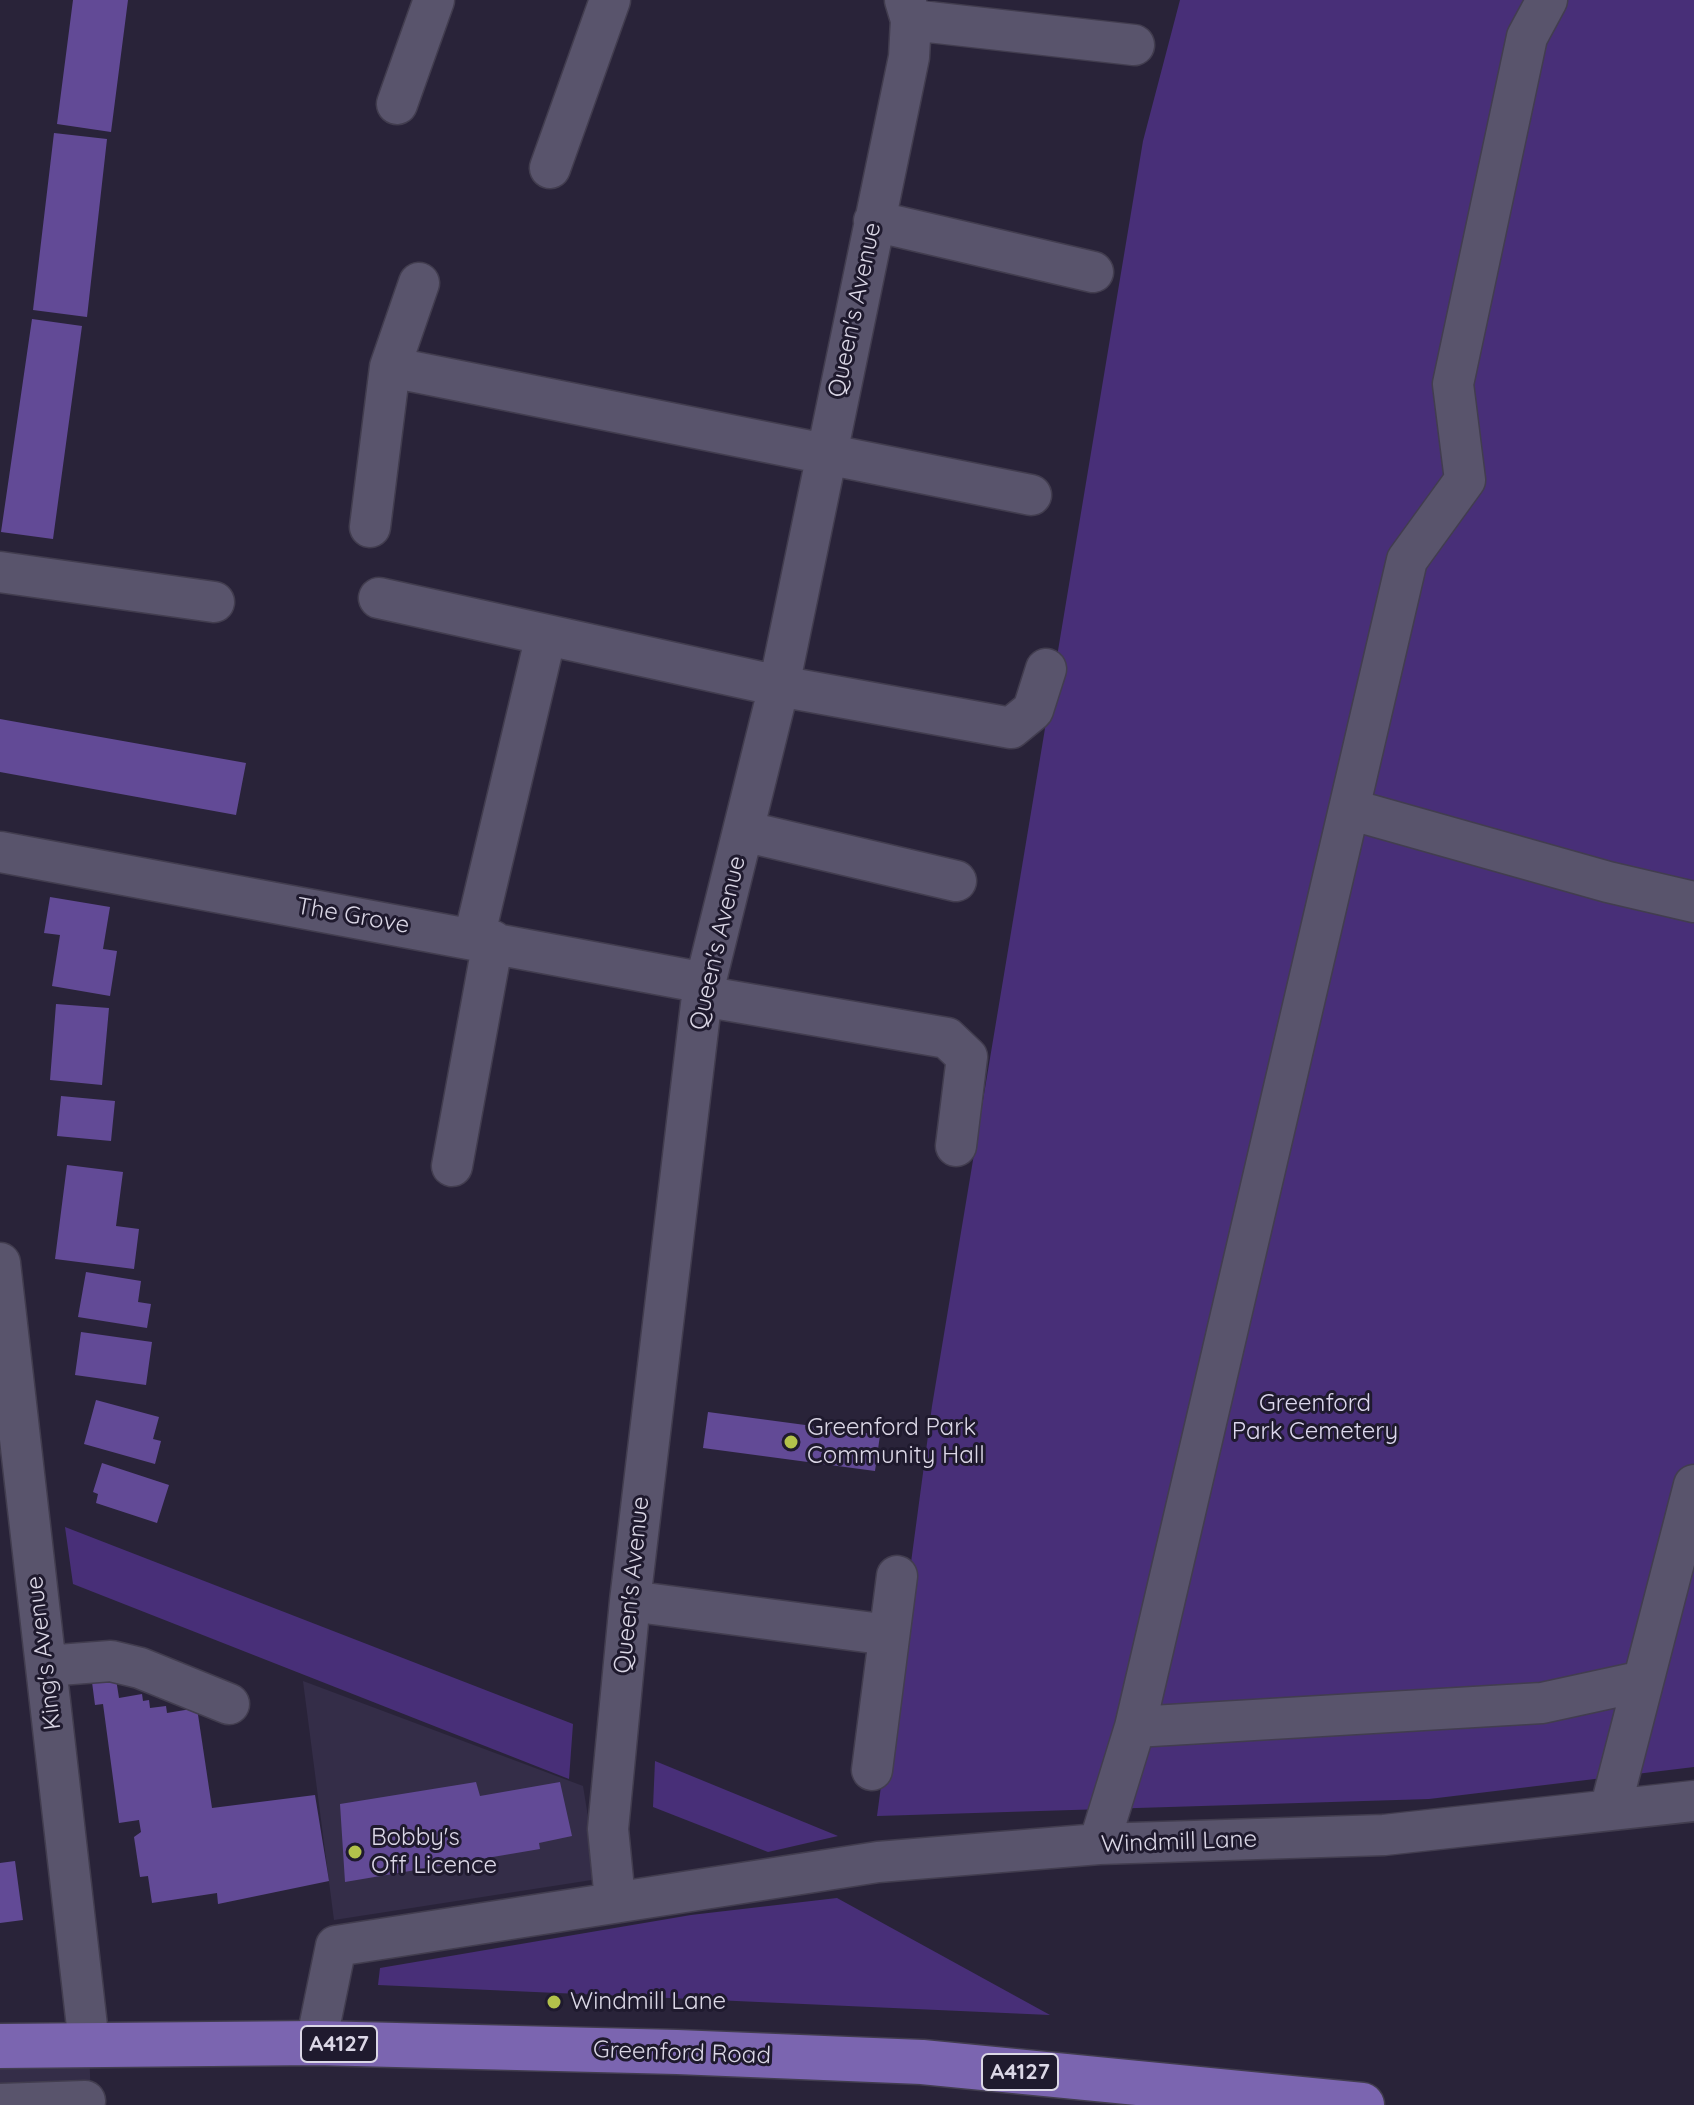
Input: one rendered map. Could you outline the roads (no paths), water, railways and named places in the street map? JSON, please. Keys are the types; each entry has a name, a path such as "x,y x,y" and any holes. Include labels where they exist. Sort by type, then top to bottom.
{"main road":[{"name":"Greenford Road","path":"0,2046 316,2043 922,2062 1362,2105"}],"street":[{"path":"397,104 434,0"},
{"path":"550,168 610,0"},
{"path":"1099,1844 1135,1727 1407,560 1465,480 1453,384 1527,37 1547,0"},
{"path":"908,10 1134,45"},
{"name":"Queen's Avenue","path":"615,1900 608,1829 630,1601 703,989 779,686 909,57 908,10"},
{"path":"874,221 1093,272"},
{"path":"370,527 390,367 419,283"},
{"path":"390,367 1031,495"},
{"path":"0,572 214,602"},
{"path":"379,598 779,686 1011,728 1033,710 1046,669"},
{"path":"452,1166 484,939 546,635"},
{"path":"1349,809 1608,882 1694,902"},
{"path":"743,831 956,881"},
{"name":"The Grove","path":"0,852 484,939 703,989 947,1038 967,1057 956,1146"},
{"name":"King's Avenue","path":"0,1263 86,2044 86,2103"},
{"path":"1610,1810 1694,1485"},
{"path":"872,1770 897,1576"},
{"path":"630,1601 889,1635"},
{"path":"46,1666 111,1661 140,1668 229,1704"},
{"path":"1135,1727 1542,1703 1643,1681"},
{"name":"Windmill Lane","path":"316,2043 336,1946 615,1900 878,1862 1099,1844 1384,1835 1694,1801"},
{"path":"0,2104 86,2103"}],"place":[{"name":"Greenford Park Community Hall","path":"791,1442"},
{"name":"Bobby's Off Licence","path":"355,1852"},
{"name":"Windmill Lane","path":"554,2002"}],"park label":[{"name":"Greenford Park Cemetery","path":"1315,1418"}]}
